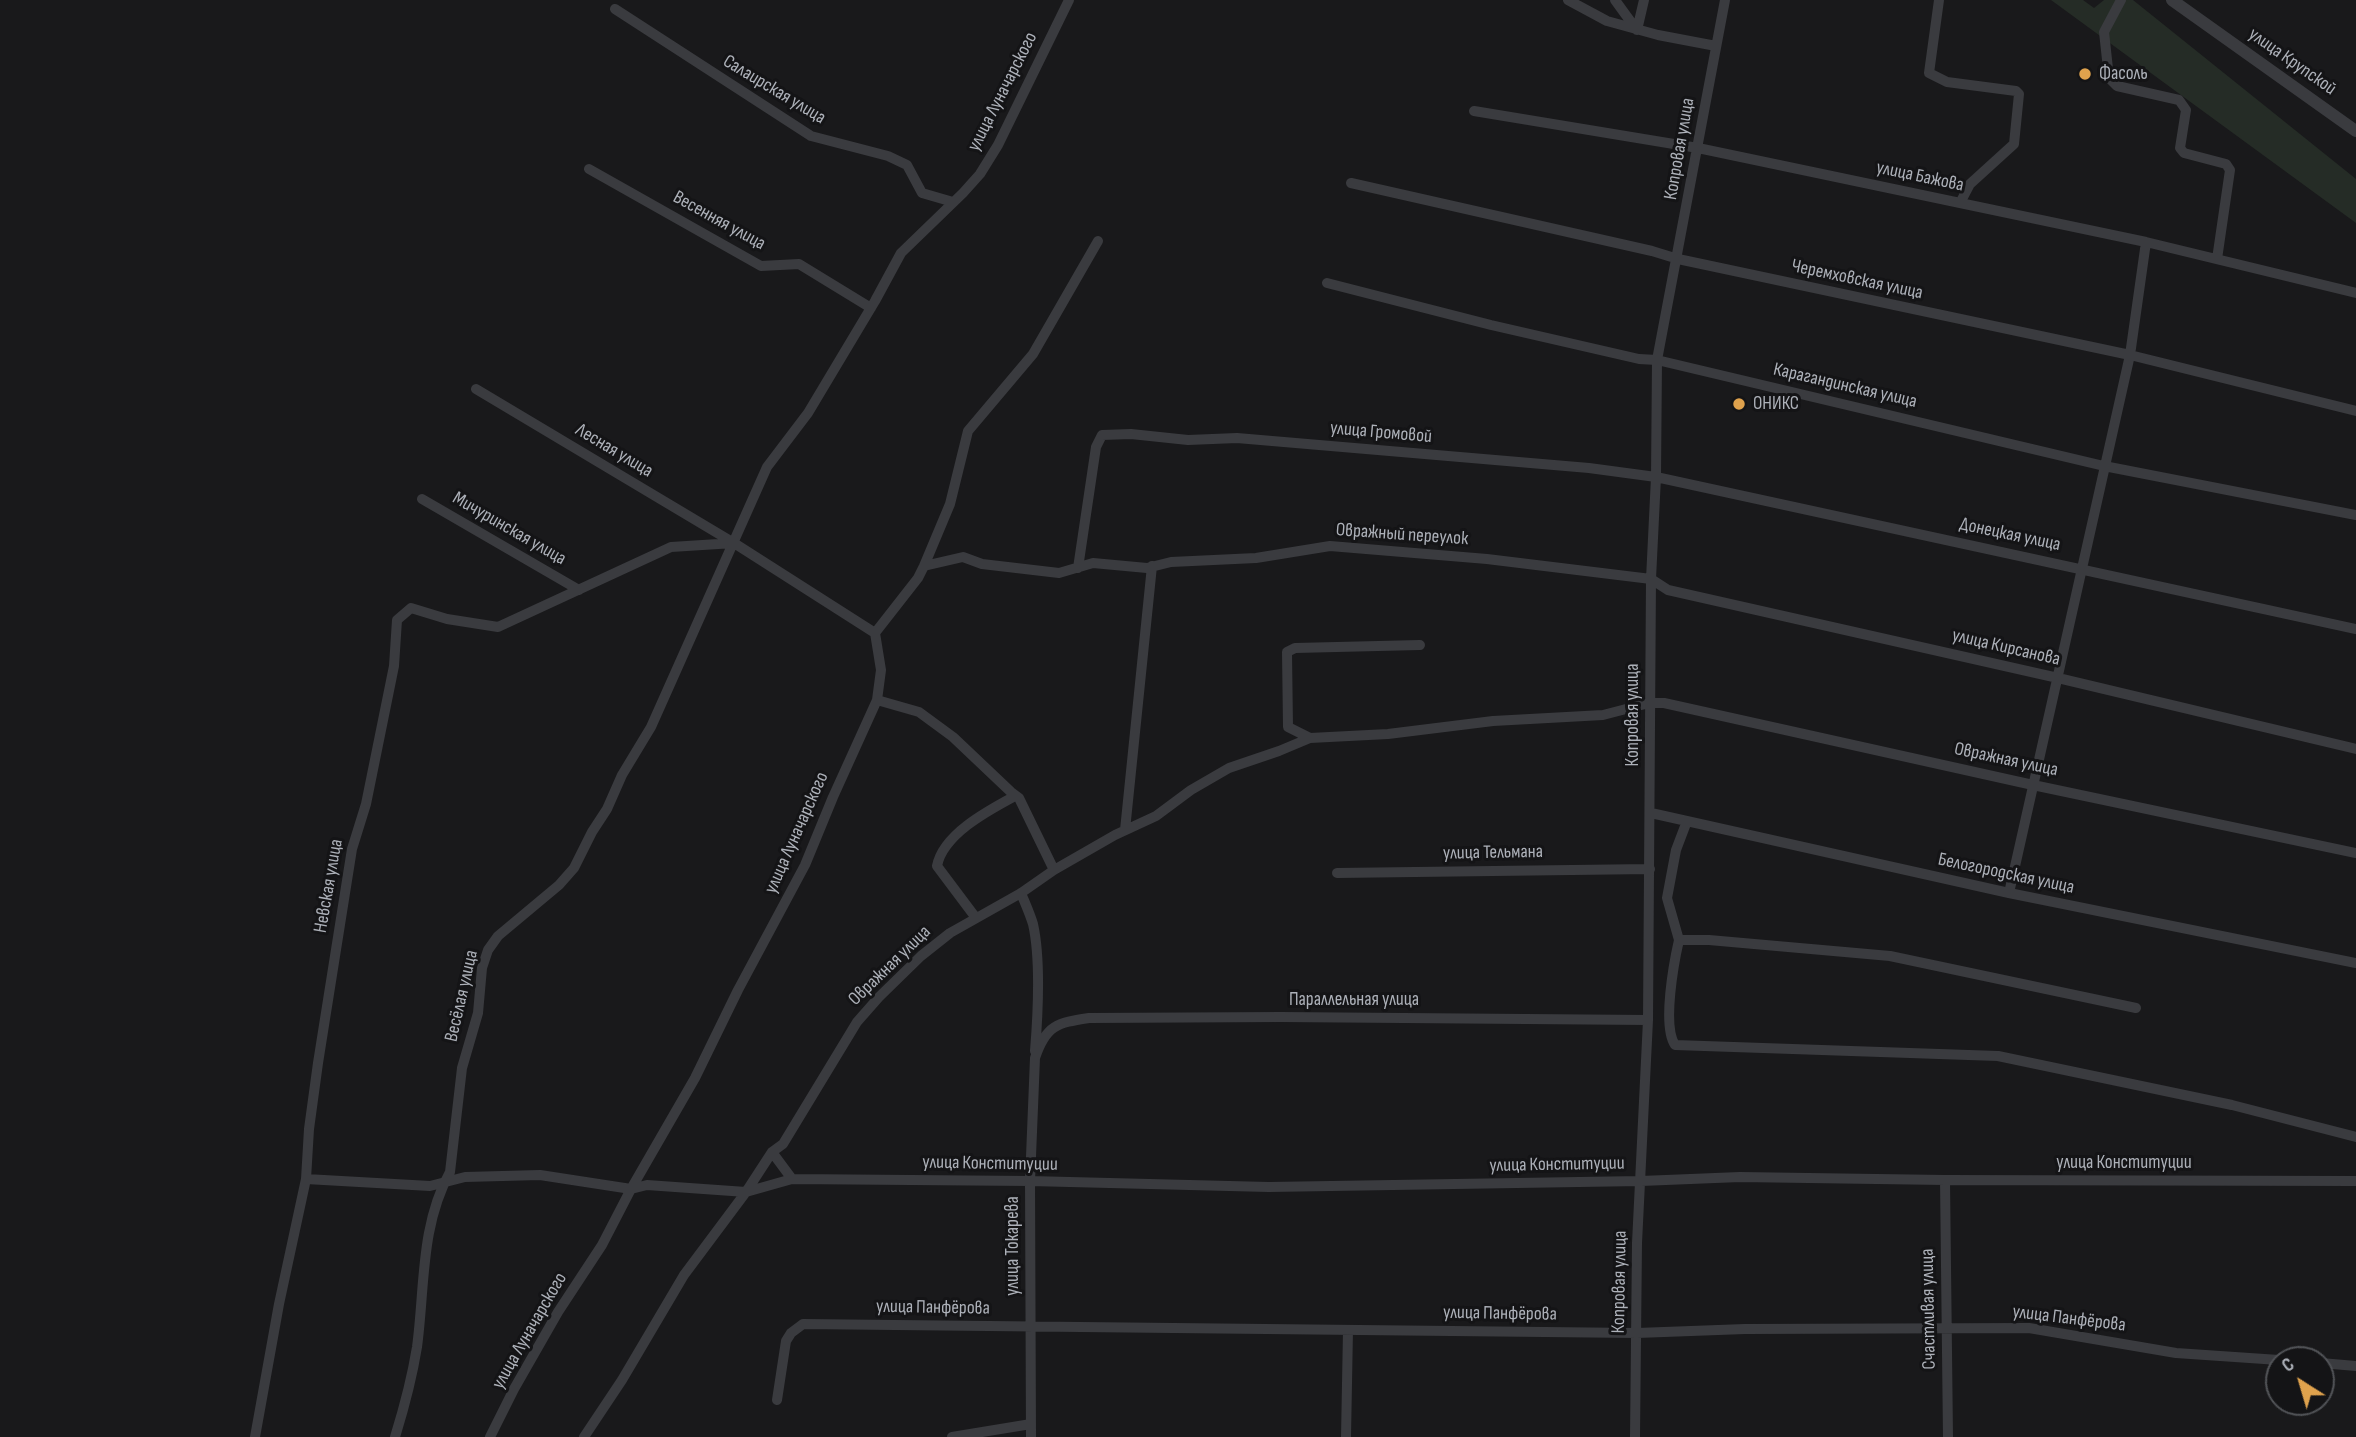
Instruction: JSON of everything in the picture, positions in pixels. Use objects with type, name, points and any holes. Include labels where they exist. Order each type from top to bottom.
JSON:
[{"type":"street","name":"улица Луначарского","points":[[734,543],[752,496],[767,467],[808,413],[901,253],[980,174],[998,145],[1069,0]]},
{"type":"street","points":[[1568,0],[1607,21],[1716,46]]},
{"type":"street","points":[[1615,0],[1637,30]]},
{"type":"street","points":[[1637,30],[1643,0]]},
{"type":"street","name":"Копровая улица","points":[[1635,1437],[1637,1243],[1648,1020],[1651,813],[1649,704],[1657,360],[1725,0]]},
{"type":"street","points":[[1939,0],[1929,73],[1947,82],[2017,91],[2019,94],[2014,144],[1970,184],[1960,203]]},
{"type":"street","points":[[2121,0],[2104,32],[2109,78],[2117,86],[2179,100],[2186,110],[2180,148],[2184,153],[2226,164],[2230,170],[2217,259]]},
{"type":"street","name":"улица Крупской","points":[[2172,0],[2356,131]]},
{"type":"street","name":"Салаирская улица","points":[[615,9],[811,136],[888,156],[907,165],[922,193],[953,202]]},
{"type":"street","name":"улица Бажова","points":[[1474,111],[1698,148],[2146,242],[2356,293]]},
{"type":"street","name":"Весенняя улица","points":[[589,169],[761,266],[799,264],[871,308]]},
{"type":"street","name":"Черемховская улица","points":[[1351,183],[1678,259],[2130,355],[2356,411]]},
{"type":"street","points":[[875,633],[918,578],[924,566],[950,504],[968,431],[1033,354],[1098,241]]},
{"type":"street","points":[[2009,893],[2130,355],[2146,242]]},
{"type":"street","name":"Карагандинская улица","points":[[1327,283],[1491,326],[1639,359],[1657,360],[2104,466],[2356,515]]},
{"type":"street","name":"Лесная улица","points":[[476,389],[734,543],[875,633]]},
{"type":"street","name":"улица Громовой","points":[[1078,568],[1096,447],[1102,435],[1131,434],[1188,440],[1237,438],[1589,468],[1656,477]]},
{"type":"street","name":"Донецкая улица","points":[[1656,477],[2356,629]]},
{"type":"street","name":"Мичуринская улица","points":[[422,499],[579,590]]},
{"type":"street","points":[[579,590],[671,547],[734,543]]},
{"type":"street","name":"Весёлая улица","points":[[394,1437],[405,1404],[417,1347],[424,1264],[432,1219],[450,1172],[462,1068],[478,1013],[482,968],[488,950],[498,936],[559,885],[574,867],[607,809],[622,775],[651,727],[734,543]]},
{"type":"street","name":"Овражный переулок","points":[[924,566],[963,557],[982,564],[1059,573],[1093,563],[1149,567],[1171,562],[1256,558],[1330,547],[1487,559],[1651,579]]},
{"type":"street","points":[[1125,830],[1149,567]]},
{"type":"street","name":"улица Кирсанова","points":[[1651,579],[1668,590],[2356,749]]},
{"type":"street","name":"Невская улица","points":[[255,1437],[279,1304],[306,1179],[309,1129],[318,1063],[352,849],[366,804],[394,666],[397,620],[411,608],[447,619],[498,627],[579,590]]},
{"type":"street","name":"улица Луначарского","points":[[490,1437],[514,1389],[558,1312],[602,1245],[695,1078],[738,990],[805,865],[877,700],[881,670],[875,633]]},
{"type":"street","points":[[1310,738],[1288,727],[1287,652],[1295,648],[1420,645]]},
{"type":"street","points":[[877,700],[919,712],[953,737],[1019,798],[1054,870]]},
{"type":"street","name":"Овражная улица","points":[[584,1437],[622,1380],[684,1275],[746,1192],[772,1152],[783,1144],[857,1022],[921,956],[950,933],[1021,893],[1054,870],[1125,830],[1156,816],[1191,790],[1229,768],[1310,738],[1388,734],[1493,721],[1603,715],[1664,703],[2356,853]]},
{"type":"street","points":[[976,918],[937,866],[939,853],[978,816],[1015,796]]},
{"type":"street","name":"Белогородская улица","points":[[1651,813],[2009,893],[2356,964]]},
{"type":"street","points":[[1686,821],[1676,850],[1667,898],[1679,940],[1672,974],[1670,1023],[1671,1040],[1675,1045],[1998,1056],[2232,1105],[2356,1137]]},
{"type":"street","name":"улица Тельмана","points":[[1337,873],[1650,869]]},
{"type":"street","points":[[1021,893],[1033,924],[1037,1025],[1035,1058]]},
{"type":"street","points":[[1679,940],[1709,940],[1890,956],[2136,1009]]},
{"type":"street","name":"Параллельная улица","points":[[1060,1023],[1089,1018],[1280,1017],[1648,1020]]},
{"type":"street","name":"улица Токарева","points":[[1031,1437],[1030,1181],[1035,1058],[1050,1030],[1060,1023]]},
{"type":"street","points":[[772,1152],[792,1179]]},
{"type":"street","name":"улица Конституции","points":[[306,1179],[430,1186],[465,1177],[540,1175],[631,1189],[647,1185],[746,1192],[792,1179],[1269,1187],[1740,1177],[2356,1181]]},
{"type":"street","name":"Счастливая улица","points":[[1945,1180],[1948,1437]]},
{"type":"street","name":"улица Панфёрова","points":[[777,1400],[786,1341],[791,1333],[803,1324],[1637,1333],[1745,1329],[2029,1328],[2176,1353],[2265,1359]]},
{"type":"street","points":[[1346,1437],[1348,1330]]},
{"type":"street","points":[[2335,1364],[2356,1366]]},
{"type":"street","points":[[952,1437],[1031,1424]]},
{"type":"shaded area","points":[[2051,0],[2083,0],[2094,8],[2104,0],[2133,0],[2356,179],[2356,223]]},
{"type":"place","name":"Фасоль","points":[[2085,74]]},
{"type":"place","name":"ОНИКС","points":[[1739,404]]}]
